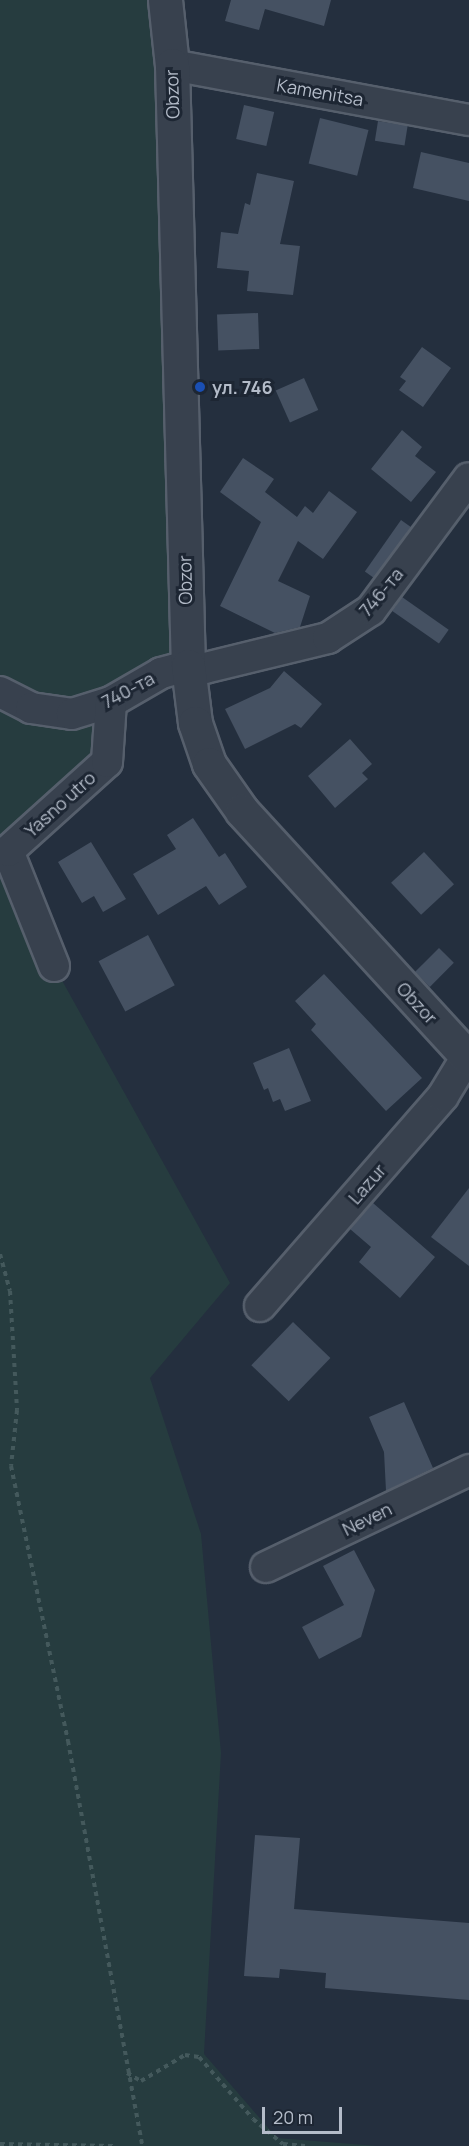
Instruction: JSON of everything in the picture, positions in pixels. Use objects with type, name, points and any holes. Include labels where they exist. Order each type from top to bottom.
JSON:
[{"type":"street","name":"Obzor","points":[[165,0],[172,65],[188,666],[195,723],[209,764],[242,811],[468,1056]]},
{"type":"street","name":"Kamenitsa","points":[[172,65],[469,120]]},
{"type":"street","name":"746-та","points":[[188,666],[205,668],[222,664],[328,638],[349,628],[370,610],[469,478]]},
{"type":"street","name":"740-та","points":[[0,692],[31,708],[54,714],[72,714],[111,702],[161,673],[188,666]]},
{"type":"street","name":"Yasno utro","points":[[54,966],[8,851],[107,762],[111,702]]},
{"type":"street","name":"Lazur","points":[[260,1306],[443,1096],[468,1056]]},
{"type":"street","name":"Neven","points":[[266,1567],[469,1470]]},
{"type":"path","points":[[0,1254],[10,1291],[17,1410],[11,1466],[68,1741],[142,2146]]},
{"type":"path","points":[[127,2073],[141,2081],[185,2055],[199,2057],[253,2119],[284,2144],[304,2146]]},
{"type":"path","points":[[0,2144],[113,2146]]},
{"type":"green space","points":[[0,0],[165,0],[188,666],[111,702],[107,762],[8,851],[54,966],[230,1283],[150,1378],[201,1534],[221,1753],[204,2054],[277,2138],[378,2146],[0,2146]]},
{"type":"building","points":[[231,0],[331,0],[324,26],[265,9],[259,30],[225,21]]},
{"type":"building","points":[[244,105],[274,112],[266,146],[236,139]]},
{"type":"building","points":[[320,118],[369,130],[357,176],[309,164]]},
{"type":"building","points":[[378,121],[408,126],[405,145],[375,141]]},
{"type":"building","points":[[421,152],[469,163],[469,201],[413,188]]},
{"type":"building","points":[[257,173],[294,181],[280,244],[300,246],[293,295],[247,291],[249,271],[217,268],[221,232],[238,234],[245,203],[250,205]]},
{"type":"building","points":[[258,313],[259,349],[218,350],[217,314]]},
{"type":"building","points":[[422,347],[451,368],[423,407],[399,390],[406,381],[400,377]]},
{"type":"building","points":[[304,378],[318,410],[290,423],[276,391]]},
{"type":"building","points":[[402,430],[422,447],[415,456],[436,472],[411,502],[371,469]]},
{"type":"building","points":[[243,458],[274,479],[265,492],[297,517],[305,506],[313,513],[329,491],[357,512],[323,559],[298,541],[278,581],[310,596],[300,627],[275,633],[220,606],[261,522],[220,492]]},
{"type":"building","points":[[401,520],[411,527],[375,578],[365,572]]},
{"type":"building","points":[[402,597],[449,630],[439,644],[392,611]]},
{"type":"building","points":[[284,671],[322,704],[301,728],[295,724],[245,749],[225,709],[270,688]]},
{"type":"building","points":[[350,739],[372,764],[362,773],[368,779],[335,808],[308,776]]},
{"type":"building","points":[[193,818],[219,857],[225,853],[247,887],[219,905],[206,886],[158,915],[133,874],[176,849],[167,835]]},
{"type":"building","points":[[91,842],[126,899],[103,912],[94,896],[82,903],[58,862]]},
{"type":"building","points":[[424,852],[454,884],[421,915],[391,883]]},
{"type":"building","points":[[148,935],[175,985],[125,1012],[99,961]]},
{"type":"building","points":[[439,948],[454,963],[430,987],[415,972]]},
{"type":"building","points":[[324,974],[422,1078],[386,1111],[311,1030],[316,1024],[295,1001]]},
{"type":"building","points":[[289,1048],[311,1101],[285,1111],[280,1099],[273,1102],[268,1088],[264,1090],[253,1063]]},
{"type":"building","points":[[469,1188],[469,1266],[431,1237]]},
{"type":"building","points":[[373,1203],[435,1257],[400,1298],[359,1262],[371,1247],[350,1229]]},
{"type":"building","points":[[293,1322],[330,1358],[289,1401],[251,1365]]},
{"type":"building","points":[[404,1402],[433,1468],[386,1491],[384,1452],[369,1417]]},
{"type":"building","points":[[354,1550],[375,1590],[361,1637],[319,1659],[302,1627],[344,1605],[323,1566]]},
{"type":"building","points":[[255,1835],[300,1838],[294,1909],[469,1923],[469,2000],[325,1988],[326,1973],[280,1969],[279,1978],[244,1976]]},
{"type":"place","name":"ул. 746","points":[[200,387]]}]
